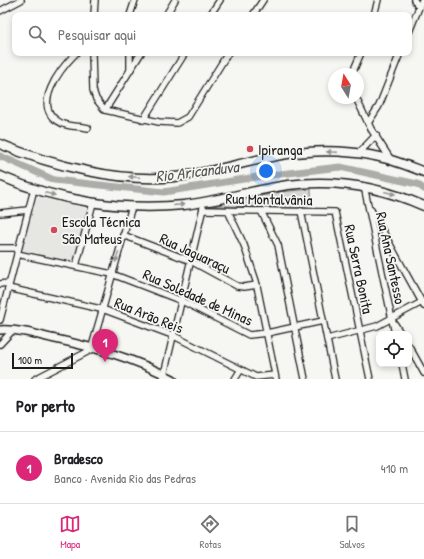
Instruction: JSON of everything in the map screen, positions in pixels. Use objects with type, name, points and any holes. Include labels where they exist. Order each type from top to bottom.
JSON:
[{"type":"highway","points":[[0,144],[30,157],[68,168],[137,177],[173,177],[209,172],[281,155],[312,152],[359,154],[391,160],[424,172]]},
{"type":"highway","points":[[0,176],[34,189],[93,203],[132,206],[204,206],[288,185],[329,183],[364,186],[401,195],[424,206]]},
{"type":"main road","points":[[0,330],[124,356],[164,377],[173,379]]},
{"type":"main road","points":[[0,334],[12,332]]},
{"type":"street","points":[[0,11],[21,0]]},
{"type":"street","points":[[94,12],[95,0]]},
{"type":"street","points":[[131,12],[135,0]]},
{"type":"street","points":[[168,12],[176,0]]},
{"type":"street","points":[[212,12],[220,0]]},
{"type":"street","points":[[255,12],[263,0]]},
{"type":"street","points":[[375,12],[378,0]]},
{"type":"street","points":[[414,0],[419,7]]},
{"type":"street","points":[[412,24],[422,0]]},
{"type":"street","points":[[74,56],[53,82],[49,94],[48,105],[51,114],[57,121],[63,124],[88,128]]},
{"type":"street","points":[[92,56],[93,90],[96,99],[105,110],[143,120],[172,123],[185,119],[192,112],[226,56]]},
{"type":"street","points":[[130,56],[130,70]]},
{"type":"street","points":[[105,110],[139,56]]},
{"type":"street","points":[[143,120],[183,56]]},
{"type":"street","points":[[355,68],[360,56]]},
{"type":"street","points":[[368,123],[378,106],[399,56]]},
{"type":"street","points":[[359,104],[368,123],[391,160]]},
{"type":"street","points":[[359,154],[376,135]]},
{"type":"street","name":"Rua Ana Santesso","points":[[364,186],[394,331]]},
{"type":"street","points":[[0,320],[34,189]]},
{"type":"street","points":[[76,266],[93,203]]},
{"type":"street","points":[[326,338],[360,331],[392,320],[423,304],[368,204]]},
{"type":"street","points":[[35,379],[91,348],[132,206]]},
{"type":"street","points":[[164,377],[204,206]]},
{"type":"street","name":"Rua Montalvânia","points":[[204,206],[228,211],[335,212]]},
{"type":"street","points":[[0,213],[28,210]]},
{"type":"street","points":[[228,211],[244,245],[257,285],[276,377]]},
{"type":"street","points":[[261,211],[278,245],[305,379]]},
{"type":"street","points":[[301,211],[335,379]]},
{"type":"street","name":"Rua Serra Bonita","points":[[335,212],[370,379]]},
{"type":"street","points":[[374,232],[382,229]]},
{"type":"street","name":"Rua Jaguaraçu","points":[[123,235],[191,261],[237,286],[244,287],[257,285]]},
{"type":"street","name":"Rua Soledade de Minas","points":[[0,248],[112,274],[181,300],[246,334],[267,333],[323,321]]},
{"type":"street","name":"Rua Arão Reis","points":[[0,284],[103,309],[173,336],[240,371],[258,378],[276,377]]},
{"type":"street","points":[[392,320],[399,331]]},
{"type":"street","points":[[0,344],[12,332]]},
{"type":"street","points":[[412,351],[424,373]]},
{"type":"street","points":[[403,367],[405,379]]},
{"type":"street","points":[[235,379],[240,371]]},
{"type":"shaded area","points":[[311,189],[312,208],[213,206],[280,192]]},
{"type":"shaded area","name":"Escola Técnica São Mateus","points":[[39,197],[85,208],[87,212],[74,259],[71,261],[24,251],[22,248],[36,199]]},
{"type":"waterway","name":"Rio Aricanduva","points":[[0,156],[54,180],[164,192],[263,176],[340,167],[417,184],[424,189]]},
{"type":"place","name":"Ipiranga","points":[[250,149]]},
{"type":"place","name":"Escola Técnica São Mateus","points":[[54,230]]},
{"type":"place","name":"Bradesco","points":[[105,362]]}]
